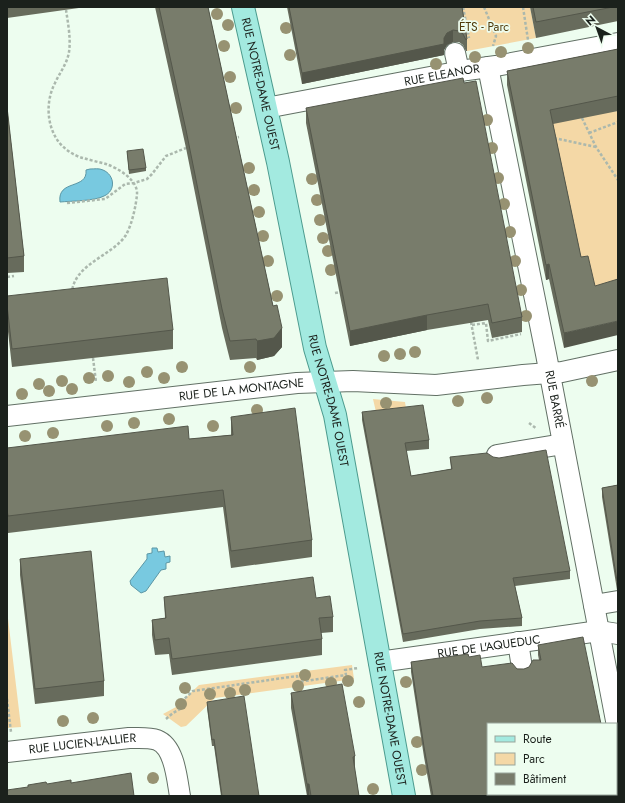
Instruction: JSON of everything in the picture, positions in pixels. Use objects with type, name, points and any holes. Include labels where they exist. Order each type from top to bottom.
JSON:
[{"type":"main road","name":"RUE NOTRE-DAME OUEST","points":[[243,7],[266,108],[315,348],[335,416],[404,796]]},
{"type":"street","name":"RUE ELEANOR","points":[[266,108],[461,55],[490,58],[618,43]]},
{"type":"street","name":"RUE BARRÉ","points":[[490,58],[599,631],[616,708],[618,731]]},
{"type":"street","name":"RUE DE LA MONTAGNE","points":[[7,416],[297,383],[353,381],[436,385],[562,372],[618,360]]},
{"type":"street","points":[[496,455],[563,444]]},
{"type":"street","points":[[594,605],[618,601]]},
{"type":"street","name":"RUE DE L'AQUEDUC","points":[[379,662],[599,631],[618,634]]},
{"type":"street","points":[[518,642],[522,668]]},
{"type":"street","name":"RUE LUCIEN-L'ALLIER","points":[[7,752],[129,738],[158,740],[165,746],[172,757],[180,796]]},
{"type":"path","points":[[461,55],[463,7]]},
{"type":"path","points":[[484,7],[496,36],[490,58]]},
{"type":"path","points":[[523,7],[528,42]]},
{"type":"path","points":[[66,10],[69,51],[67,61],[54,83],[50,94],[48,114],[54,134],[62,145],[74,154],[82,158],[113,167],[126,176],[137,189],[136,204],[126,234],[105,254],[79,274],[73,286],[73,296]]},
{"type":"path","points":[[582,118],[596,147],[618,180]]},
{"type":"path","points":[[589,133],[618,122]]},
{"type":"path","points":[[233,138],[239,137]]},
{"type":"path","points":[[553,137],[596,147]]},
{"type":"path","points":[[67,204],[101,200],[109,197],[125,184],[134,184],[147,179],[166,156],[186,148]]},
{"type":"path","points":[[7,277],[14,276]]},
{"type":"path","points":[[334,293],[340,292]]},
{"type":"path","points":[[478,360],[472,324],[486,323],[488,341],[526,333]]},
{"type":"path","points":[[93,358],[96,382]]},
{"type":"path","points":[[166,719],[182,708],[183,700],[193,691],[297,676],[298,682],[346,674],[345,670],[358,668]]},
{"type":"path","points":[[7,699],[11,732]]},
{"type":"green space","name":"ÉTS - Parc","points":[[460,7],[530,7],[536,38],[467,51]]},
{"type":"green space","points":[[618,111],[618,294],[598,300],[581,272],[550,116]]},
{"type":"green space","points":[[373,399],[405,402],[406,408],[376,412]]},
{"type":"green space","points":[[7,610],[21,727],[7,728]]},
{"type":"green space","points":[[352,665],[354,679],[215,698],[186,726],[181,727],[163,714],[176,707],[199,685]]},
{"type":"water","points":[[101,169],[110,175],[112,179],[111,191],[100,198],[60,202],[60,195],[63,190],[82,180],[85,176],[86,170]]},
{"type":"water","points":[[152,548],[157,548],[158,552],[164,551],[165,557],[170,556],[170,562],[166,563],[166,569],[161,570],[146,591],[141,593],[131,585],[130,581],[147,559],[147,554],[152,553]]},
{"type":"building","points":[[159,7],[208,7],[273,306],[277,305],[282,328],[274,338],[257,341],[256,339],[230,341]]},
{"type":"building","points":[[289,7],[462,7],[467,39],[466,40],[463,34],[459,31],[453,30],[447,33],[444,38],[444,44],[302,73]]},
{"type":"building","points":[[533,7],[613,7],[536,22]]},
{"type":"building","points":[[618,49],[618,96],[550,110],[581,257],[588,256],[595,286],[618,279],[618,321],[564,333],[549,264],[546,265],[507,71]]},
{"type":"building","points":[[463,78],[464,83],[476,81],[522,317],[492,323],[488,304],[350,331],[306,108]]},
{"type":"building","points":[[7,107],[24,256],[7,258]]},
{"type":"building","points":[[143,149],[146,168],[129,170],[127,151]]},
{"type":"building","points":[[167,278],[173,330],[12,349],[7,296]]},
{"type":"building","points":[[423,405],[429,440],[405,443],[411,476],[452,469],[450,457],[487,453],[493,457],[499,458],[546,450],[570,571],[513,578],[522,618],[480,621],[403,634],[362,412]]},
{"type":"building","points":[[295,408],[312,540],[231,551],[223,490],[8,516],[7,448],[188,426],[189,439],[233,435],[231,417]]},
{"type":"building","points":[[618,485],[618,581],[617,581],[602,488]]},
{"type":"building","points":[[91,551],[104,681],[35,689],[20,559]]},
{"type":"building","points":[[313,577],[316,598],[330,596],[333,617],[319,618],[322,639],[172,659],[169,638],[155,640],[152,620],[166,618],[164,597]]},
{"type":"building","points":[[583,637],[601,723],[487,723],[487,795],[616,796],[433,796],[411,662],[468,654],[469,657],[480,655],[482,667],[512,663],[517,669],[524,669],[529,667],[533,660],[541,660],[538,645]]},
{"type":"building","points":[[342,684],[355,756],[353,757],[359,796],[311,796],[309,784],[307,784],[291,693]]},
{"type":"building","points":[[244,696],[259,796],[222,796],[207,702]]},
{"type":"building","points":[[131,773],[134,796],[7,796],[7,790],[28,787],[28,785],[46,782],[47,784],[71,780],[71,783]]}]
